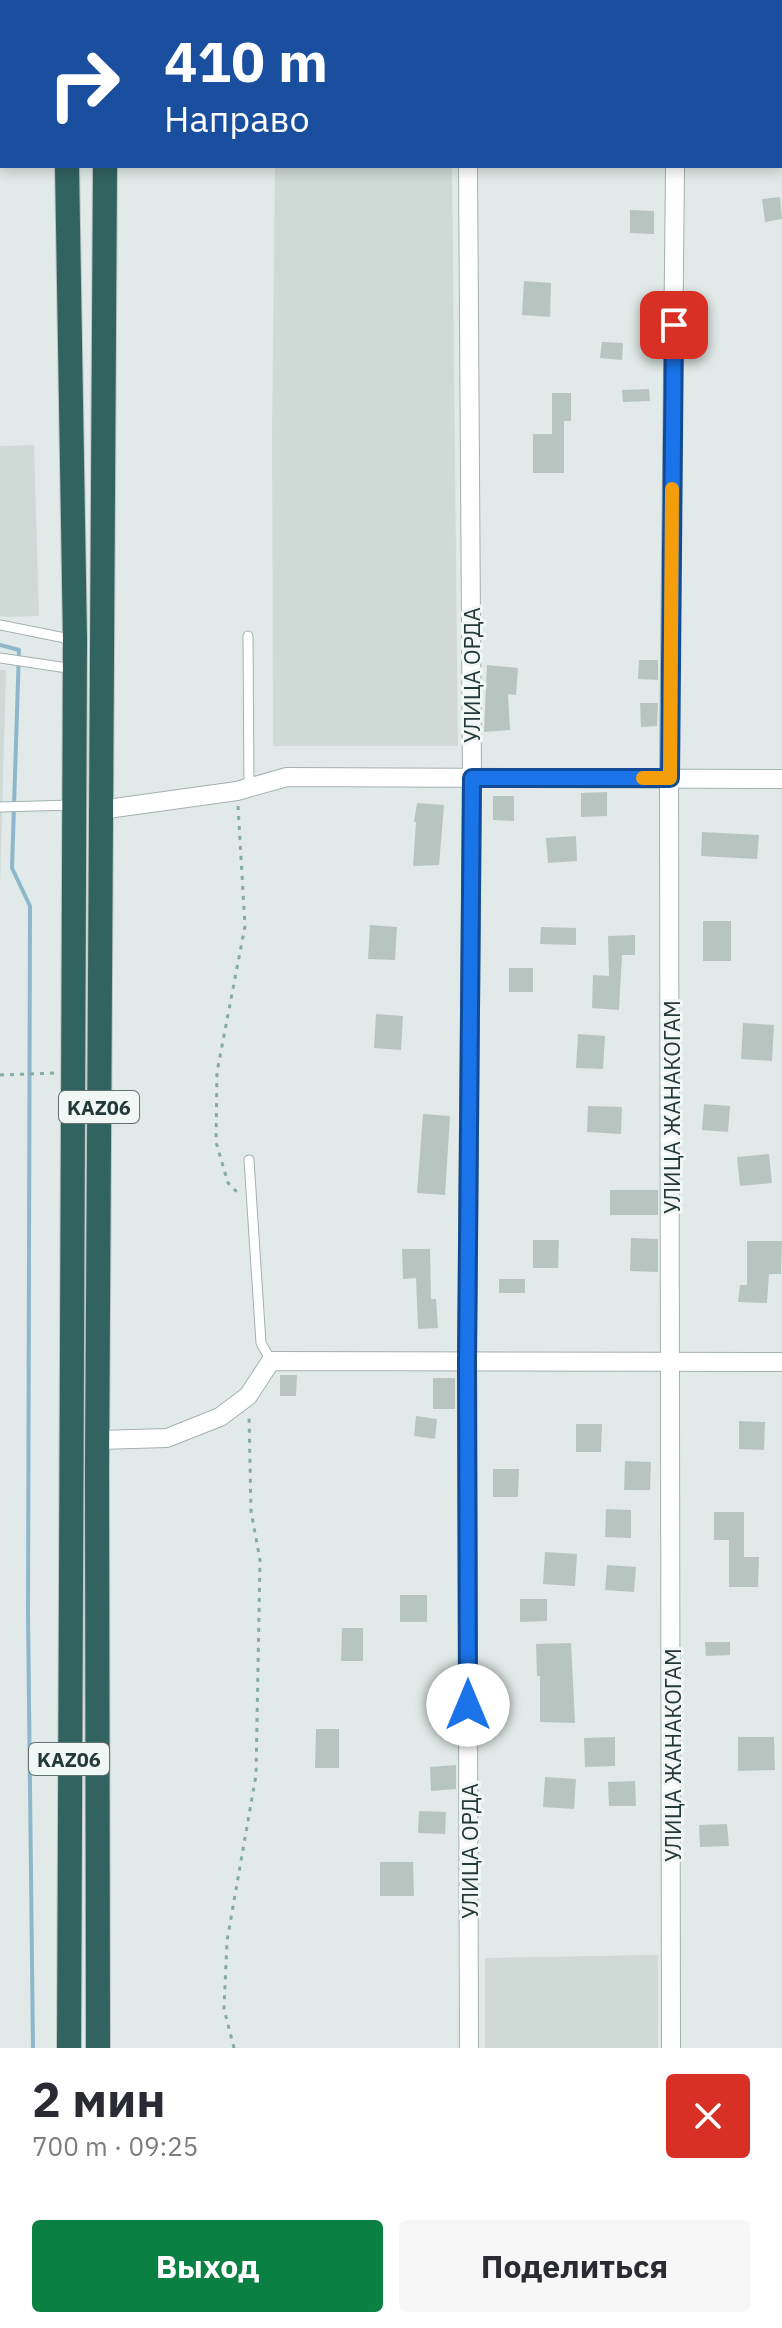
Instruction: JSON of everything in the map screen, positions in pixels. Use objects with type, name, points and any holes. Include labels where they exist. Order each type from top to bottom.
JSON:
[{"type":"highway","name":"KАZ06","points":[[67,168],[75,640],[69,2048]]},
{"type":"highway","name":"KАZ06","points":[[98,2048],[97,1470],[105,168]]},
{"type":"highway","points":[[70,1470],[97,1470]]},
{"type":"street","name":"УЛИЦА ОРДА","points":[[468,168],[472,778],[467,1362],[469,2048]]},
{"type":"street","name":"УЛИЦА ЖАНАКОГАМ","points":[[671,2048],[670,778],[675,168]]},
{"type":"street","points":[[100,810],[243,789],[287,777],[782,779]]},
{"type":"street","points":[[98,1440],[167,1438],[220,1417],[248,1396],[271,1361],[782,1362]]},
{"type":"lane","points":[[0,625],[75,640]]},
{"type":"lane","points":[[243,789],[248,636]]},
{"type":"lane","points":[[0,658],[74,669]]},
{"type":"lane","points":[[0,807],[73,805]]},
{"type":"lane","points":[[249,1160],[261,1343],[271,1361]]},
{"type":"path","points":[[243,789],[245,926],[217,1072],[216,1142],[228,1183],[252,1208]]},
{"type":"path","points":[[0,1075],[72,1072]]},
{"type":"path","points":[[234,2048],[224,2009],[227,1941],[256,1775],[260,1560],[251,1511],[248,1396]]},
{"type":"shaded area","points":[[275,168],[452,168],[458,746],[273,746]]},
{"type":"shaded area","points":[[34,445],[39,616],[0,616],[0,446]]},
{"type":"shaded area","points":[[0,670],[6,670],[0,888]]},
{"type":"shaded area","points":[[658,1955],[658,2048],[485,2048],[485,1958]]},
{"type":"building","points":[[780,197],[782,219],[765,222],[762,199]]},
{"type":"building","points":[[630,210],[654,211],[654,234],[630,233]]},
{"type":"building","points":[[524,281],[551,283],[550,317],[522,315]]},
{"type":"building","points":[[602,342],[623,343],[622,360],[600,358]]},
{"type":"building","points":[[649,389],[650,401],[623,402],[622,390]]},
{"type":"building","points":[[552,393],[571,393],[571,421],[564,421],[564,473],[533,473],[533,434],[552,434]]},
{"type":"building","points":[[639,660],[658,660],[658,680],[638,679]]},
{"type":"building","points":[[487,665],[518,668],[516,695],[508,694],[510,730],[484,732]]},
{"type":"building","points":[[640,703],[658,703],[657,726],[641,727]]},
{"type":"building","points":[[607,792],[607,816],[581,817],[581,793]]},
{"type":"building","points":[[493,796],[514,796],[514,821],[493,820]]},
{"type":"building","points":[[417,803],[444,805],[439,865],[413,866]]},
{"type":"building","points":[[702,832],[759,835],[757,859],[701,856]]},
{"type":"building","points":[[576,836],[577,861],[548,863],[546,838]]},
{"type":"building","points":[[703,921],[731,921],[731,961],[703,961]]},
{"type":"building","points":[[370,925],[397,927],[395,960],[368,959]]},
{"type":"building","points":[[541,927],[576,928],[576,945],[540,944]]},
{"type":"building","points":[[635,935],[635,955],[622,955],[619,1010],[592,1008],[593,975],[609,976],[608,936]]},
{"type":"building","points":[[509,968],[533,968],[533,992],[509,992]]},
{"type":"building","points":[[376,1014],[403,1016],[401,1050],[374,1048]]},
{"type":"building","points":[[743,1023],[774,1025],[772,1061],[741,1059]]},
{"type":"building","points":[[578,1034],[605,1036],[603,1069],[576,1068]]},
{"type":"building","points":[[704,1104],[730,1106],[728,1132],[702,1130]]},
{"type":"building","points":[[588,1106],[622,1107],[621,1134],[587,1132]]},
{"type":"building","points":[[423,1114],[450,1116],[445,1195],[417,1193]]},
{"type":"building","points":[[769,1154],[772,1183],[740,1186],[737,1157]]},
{"type":"building","points":[[610,1190],[658,1190],[658,1215],[610,1215]]},
{"type":"building","points":[[631,1238],[658,1239],[658,1272],[630,1271]]},
{"type":"building","points":[[533,1240],[559,1240],[558,1268],[533,1268]]},
{"type":"building","points":[[747,1241],[782,1241],[781,1274],[769,1274],[767,1303],[738,1302],[740,1285],[747,1285]]},
{"type":"building","points":[[402,1249],[430,1249],[431,1299],[436,1299],[438,1328],[418,1329],[416,1278],[403,1279]]},
{"type":"building","points":[[499,1279],[525,1279],[525,1293],[499,1293]]},
{"type":"building","points":[[280,1375],[297,1375],[296,1396],[280,1396]]},
{"type":"building","points":[[433,1378],[455,1378],[455,1409],[433,1409]]},
{"type":"building","points":[[416,1416],[437,1419],[435,1439],[414,1436]]},
{"type":"building","points":[[739,1421],[765,1422],[764,1450],[739,1449]]},
{"type":"building","points":[[576,1424],[602,1424],[601,1452],[576,1452]]},
{"type":"building","points":[[625,1461],[651,1462],[650,1490],[624,1490]]},
{"type":"building","points":[[493,1469],[519,1469],[518,1497],[493,1497]]},
{"type":"building","points":[[606,1509],[631,1510],[631,1538],[605,1537]]},
{"type":"building","points":[[714,1512],[744,1512],[744,1557],[759,1557],[758,1587],[729,1587],[729,1540],[714,1540]]},
{"type":"building","points":[[545,1552],[577,1554],[575,1586],[543,1584]]},
{"type":"building","points":[[607,1565],[636,1567],[634,1592],[605,1590]]},
{"type":"building","points":[[400,1595],[427,1595],[427,1622],[400,1622]]},
{"type":"building","points":[[520,1599],[547,1599],[547,1621],[520,1622]]},
{"type":"building","points":[[342,1628],[363,1628],[363,1661],[341,1661]]},
{"type":"building","points":[[705,1642],[730,1642],[730,1655],[706,1656]]},
{"type":"building","points":[[571,1643],[575,1723],[540,1722],[536,1644]]},
{"type":"building","points":[[431,1699],[456,1700],[456,1718],[431,1717]]},
{"type":"building","points":[[316,1729],[339,1729],[339,1768],[315,1768]]},
{"type":"building","points":[[615,1737],[615,1766],[585,1767],[584,1738]]},
{"type":"building","points":[[738,1737],[774,1737],[775,1770],[738,1771]]},
{"type":"building","points":[[456,1765],[456,1789],[431,1791],[430,1767]]},
{"type":"building","points":[[545,1777],[576,1779],[574,1809],[543,1807]]},
{"type":"building","points":[[635,1781],[636,1806],[609,1806],[608,1782]]},
{"type":"building","points":[[419,1811],[446,1812],[445,1834],[418,1833]]},
{"type":"building","points":[[727,1824],[729,1846],[700,1847],[699,1825]]},
{"type":"building","points":[[380,1862],[413,1862],[414,1896],[380,1896]]},
{"type":"waterway","points":[[0,645],[19,650],[12,868],[30,906],[28,1614],[33,2048]]},
{"type":"slow traffic","points":[[643,778],[670,778],[672,489]]},
{"type":"route","points":[[468,1705],[467,1362],[472,778],[670,778],[674,325]]}]
